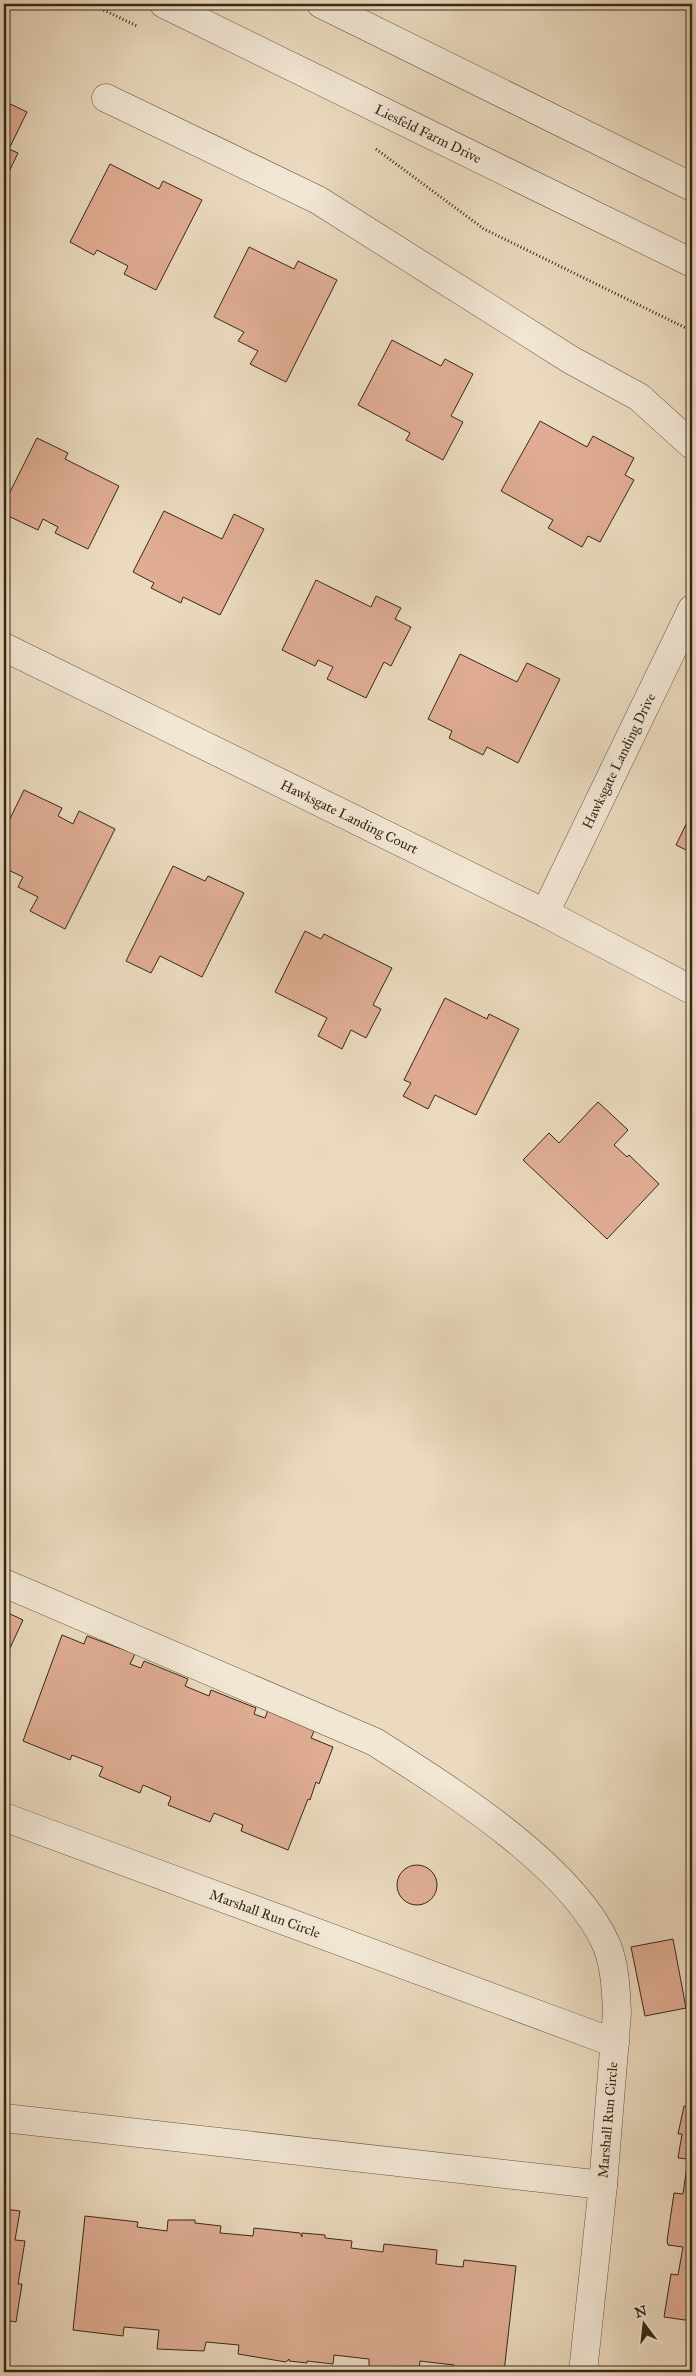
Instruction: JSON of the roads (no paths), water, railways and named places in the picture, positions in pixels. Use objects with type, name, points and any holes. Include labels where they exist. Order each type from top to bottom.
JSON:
[{"type":"street","name":"Liesfeld Farm Drive","points":[[164,4],[692,263]]},
{"type":"street","points":[[321,4],[692,187]]},
{"type":"street","points":[[106,98],[318,200],[571,360],[639,397],[692,445]]},
{"type":"street","name":"Hawksgate Landing Drive","points":[[545,913],[692,609]]},
{"type":"street","name":"Hawksgate Landing Court","points":[[4,647],[545,913],[692,990]]},
{"type":"street","points":[[4,1583],[375,1742],[416,1768],[511,1837],[550,1870],[588,1911],[607,1947],[616,1986],[615,2043]]},
{"type":"street","name":"Marshall Run Circle","points":[[4,1817],[615,2043],[603,2185],[4,2118]]},
{"type":"street","points":[[583,2372],[603,2185]]}]
